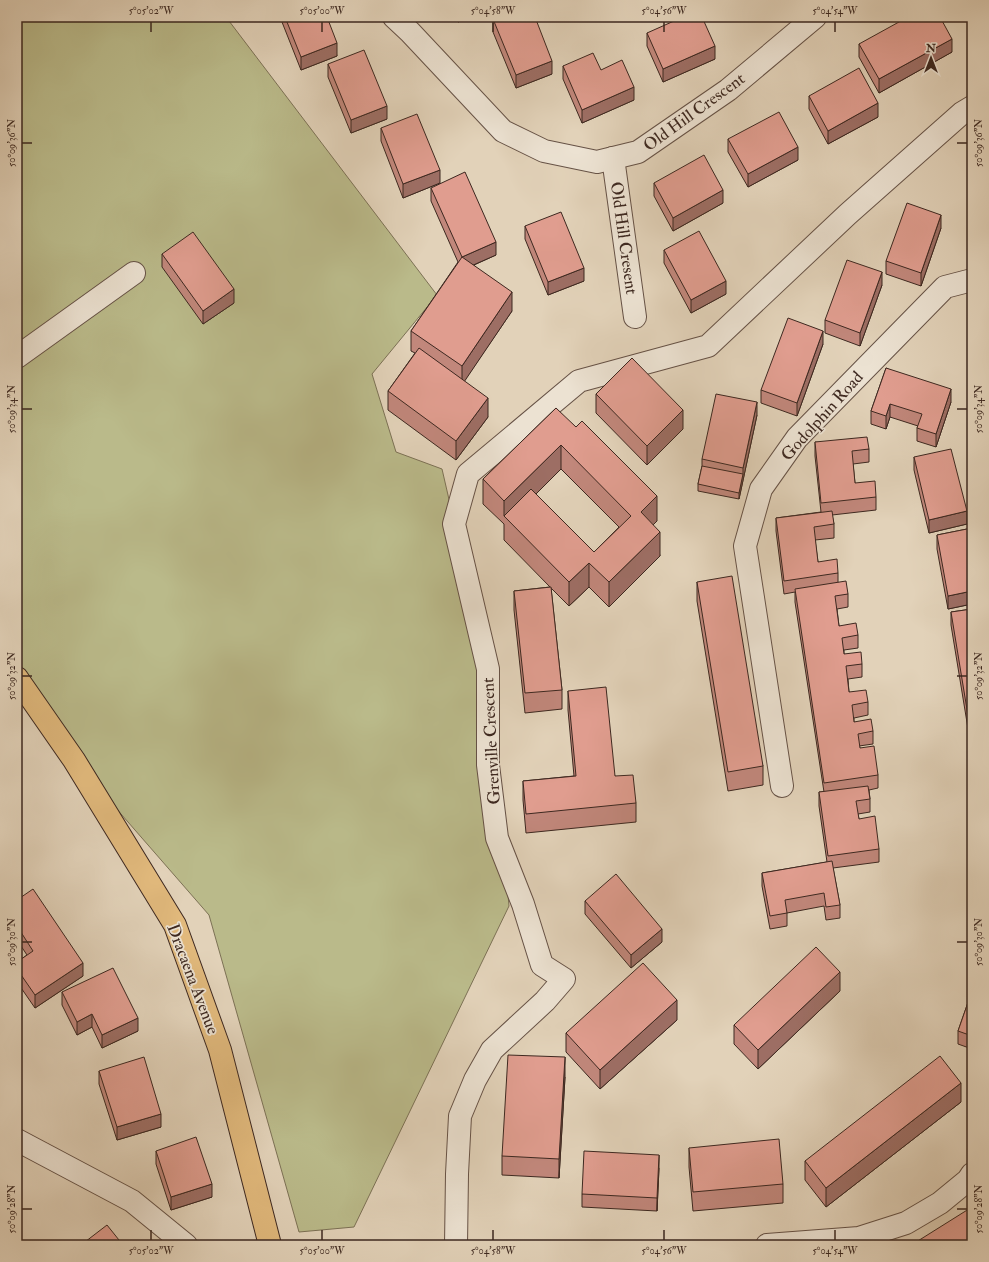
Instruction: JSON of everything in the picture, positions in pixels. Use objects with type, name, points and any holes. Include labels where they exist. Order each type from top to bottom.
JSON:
[{"type":"main road","name":"Dracaena Avenue","points":[[17,678],[74,760],[176,925],[220,1050],[270,1245]]},
{"type":"street","name":"Old Hill Crescent","points":[[394,17],[503,131],[544,151],[597,162],[638,152],[728,90],[815,17]]},
{"type":"street","name":"Grenville Crescent","points":[[456,1245],[457,1174],[460,1116],[475,1080],[492,1050],[544,1001],[564,979],[542,965],[523,904],[497,838],[488,765],[488,669],[454,524],[468,474],[579,381],[708,346],[848,214],[962,113],[972,107]]},
{"type":"street","name":"Old Hill Cresent","points":[[613,158],[635,318]]},
{"type":"street","points":[[17,357],[134,273]]},
{"type":"street","name":"Godolphin Road","points":[[782,786],[745,546],[761,489],[797,438],[945,287],[972,280]]},
{"type":"street","points":[[17,1140],[132,1201],[186,1245]]},
{"type":"street","points":[[767,1245],[859,1238],[906,1223],[940,1203],[968,1180],[972,1174]]},
{"type":"green space","points":[[17,17],[226,17],[437,295],[372,374],[396,452],[442,469],[488,669],[509,906],[354,1227],[299,1232],[209,915],[74,760],[17,682]]},
{"type":"building","points":[[285,17],[327,17],[337,43],[301,57]]},
{"type":"building","points":[[498,17],[535,17],[552,61],[516,75],[493,19]]},
{"type":"building","points":[[683,17],[702,17],[715,46],[663,69],[647,33]]},
{"type":"building","points":[[908,17],[940,17],[952,39],[879,79],[859,44]]},
{"type":"building","points":[[364,50],[387,106],[351,120],[328,64]]},
{"type":"building","points":[[593,53],[601,70],[622,60],[634,87],[582,110],[563,66]]},
{"type":"building","points":[[859,68],[878,103],[828,131],[809,96]]},
{"type":"building","points":[[779,112],[798,147],[748,174],[728,139]]},
{"type":"building","points":[[417,114],[440,170],[403,184],[381,128]]},
{"type":"building","points":[[704,155],[723,190],[673,218],[654,183]]},
{"type":"building","points":[[465,172],[496,242],[462,257],[431,188]]},
{"type":"building","points":[[907,203],[941,215],[921,273],[886,261]]},
{"type":"building","points":[[561,212],[584,268],[548,282],[525,226]]},
{"type":"building","points":[[699,231],[726,281],[691,300],[664,250]]},
{"type":"building","points":[[193,232],[234,289],[203,311],[162,254]]},
{"type":"building","points":[[462,257],[512,292],[462,366],[411,331]]},
{"type":"building","points":[[847,260],[882,272],[860,333],[825,320]]},
{"type":"building","points":[[788,318],[823,331],[797,403],[761,390]]},
{"type":"building","points":[[419,348],[488,398],[456,441],[388,391]]},
{"type":"building","points":[[632,358],[683,410],[647,446],[596,394]]},
{"type":"building","points":[[886,368],[951,389],[936,434],[917,428],[922,414],[890,404],[886,416],[871,411]]},
{"type":"building","points":[[716,394],[757,402],[743,468],[702,459]]},
{"type":"building","points":[[556,408],[576,427],[582,421],[657,496],[641,512],[660,532],[609,582],[589,563],[569,582],[504,516],[531,489],[594,552],[631,516],[561,445],[504,501],[483,479]]},
{"type":"building","points":[[867,437],[869,449],[852,451],[855,483],[875,481],[876,497],[821,503],[815,442]]},
{"type":"building","points":[[951,449],[967,511],[929,520],[914,457]]},
{"type":"building","points":[[702,466],[743,474],[739,493],[698,484]]},
{"type":"building","points":[[832,511],[834,524],[814,527],[818,562],[837,559],[838,573],[784,581],[776,518]]},
{"type":"building","points":[[972,528],[972,591],[948,596],[937,535]]},
{"type":"building","points":[[732,576],[763,766],[728,772],[697,582]]},
{"type":"building","points":[[846,581],[848,594],[835,596],[839,626],[856,623],[858,635],[842,638],[844,654],[861,652],[862,664],[846,666],[849,692],[866,690],[868,702],[852,705],[854,722],[871,719],[873,731],[858,734],[860,748],[874,746],[878,775],[824,783],[795,589]]},
{"type":"building","points":[[551,587],[562,690],[525,693],[514,591]]},
{"type":"building","points":[[972,609],[972,740],[951,612]]},
{"type":"building","points":[[606,687],[615,776],[633,775],[636,803],[526,814],[523,781],[576,776],[568,691]]},
{"type":"building","points":[[868,786],[870,799],[856,801],[859,819],[875,816],[879,849],[828,856],[819,792]]},
{"type":"building","points":[[832,861],[840,905],[826,907],[824,893],[785,900],[787,913],[770,916],[762,873]]},
{"type":"building","points":[[616,874],[662,929],[631,955],[585,901]]},
{"type":"building","points":[[33,889],[83,963],[35,995],[17,969],[17,962],[33,951],[17,926],[17,900]]},
{"type":"building","points":[[816,947],[840,972],[758,1050],[734,1025]]},
{"type":"building","points":[[643,963],[677,1000],[600,1070],[566,1033]]},
{"type":"building","points":[[113,968],[138,1018],[102,1035],[92,1014],[77,1022],[62,992]]},
{"type":"building","points":[[972,991],[972,1036],[958,1031]]},
{"type":"building","points":[[508,1055],[565,1057],[559,1159],[502,1156]]},
{"type":"building","points":[[940,1056],[961,1083],[826,1188],[805,1161]]},
{"type":"building","points":[[144,1057],[161,1114],[117,1127],[99,1071]]},
{"type":"building","points":[[196,1137],[212,1184],[171,1197],[156,1151]]},
{"type":"building","points":[[779,1139],[783,1184],[693,1192],[689,1148]]},
{"type":"building","points":[[584,1151],[659,1155],[657,1198],[582,1194]]},
{"type":"building","points":[[972,1207],[972,1245],[913,1245],[913,1244]]},
{"type":"building","points":[[107,1225],[123,1245],[81,1245]]}]
